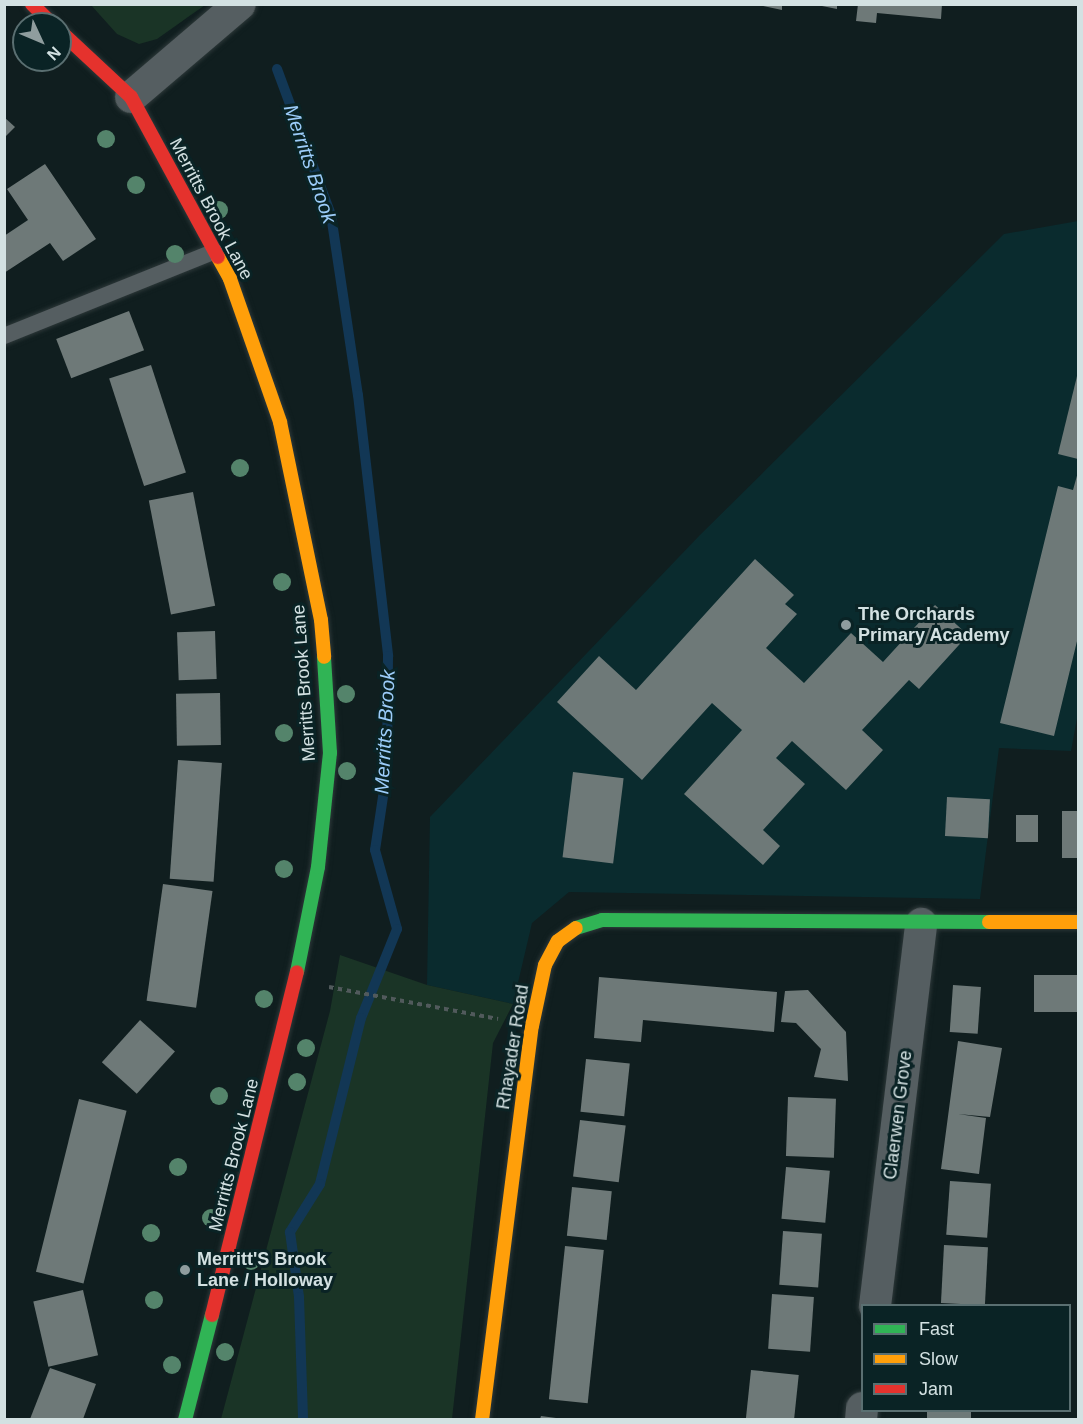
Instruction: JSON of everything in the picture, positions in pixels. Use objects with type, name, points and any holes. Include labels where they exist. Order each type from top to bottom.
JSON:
[{"type":"street","points":[[131,97],[240,4]]},
{"type":"street","name":"Merritts Brook Lane","points":[[72,42],[131,97],[231,279],[280,422],[321,620],[330,753],[318,867],[295,983],[184,1419]]},
{"type":"street","name":"Rhayader Road","points":[[482,1419],[532,1026],[545,965],[558,941],[580,925],[602,920],[921,924],[1078,922]]},
{"type":"street","name":"Claerwen Grove","points":[[875,1304],[921,924]]},
{"type":"lane","points":[[4,336],[215,251]]},
{"type":"path","points":[[338,988],[532,1026]]},
{"type":"shaded area","name":"The Orchards Primary Academy","points":[[1078,221],[1078,713],[1071,751],[999,748],[980,899],[569,892],[532,923],[513,1004],[427,985],[430,817],[699,536],[1004,234]]},
{"type":"green space","points":[[91,5],[205,5],[157,39],[139,44],[117,34]]},
{"type":"green space","points":[[340,955],[427,985],[513,1004],[493,1043],[452,1419],[221,1419],[330,1011]]},
{"type":"building","points":[[753,4],[782,4],[782,10]]},
{"type":"building","points":[[812,4],[837,4],[837,9]]},
{"type":"building","points":[[858,4],[942,4],[941,19],[877,13],[876,23],[856,21]]},
{"type":"building","points":[[4,117],[15,127],[4,138]]},
{"type":"building","points":[[45,164],[96,239],[63,261],[50,243],[4,273],[4,236],[28,220],[7,189]]},
{"type":"building","points":[[129,311],[144,350],[71,378],[56,339]]},
{"type":"building","points":[[151,365],[186,472],[144,486],[109,379]]},
{"type":"building","points":[[1078,372],[1078,459],[1058,454]]},
{"type":"building","points":[[1078,472],[1078,637],[1054,736],[1000,723],[1058,486],[1073,490]]},
{"type":"building","points":[[193,492],[215,606],[171,614],[149,501]]},
{"type":"building","points":[[755,559],[794,595],[785,604],[797,614],[766,648],[804,683],[851,633],[883,662],[935,605],[968,635],[919,689],[909,680],[862,730],[883,750],[846,790],[792,741],[776,758],[805,784],[763,830],[780,846],[763,865],[684,794],[742,730],[712,703],[642,780],[557,702],[599,656],[636,690]]},
{"type":"building","points":[[215,631],[217,679],[179,680],[177,632]]},
{"type":"building","points":[[220,693],[221,745],[177,746],[176,694]]},
{"type":"building","points":[[178,760],[222,763],[214,882],[170,879]]},
{"type":"building","points":[[573,772],[624,778],[613,864],[563,857]]},
{"type":"building","points":[[947,797],[990,799],[988,838],[945,836]]},
{"type":"building","points":[[1062,811],[1078,811],[1078,858],[1062,858]]},
{"type":"building","points":[[1016,815],[1038,815],[1038,842],[1016,842]]},
{"type":"building","points":[[163,884],[213,891],[196,1008],[147,1001]]},
{"type":"building","points":[[1034,975],[1078,975],[1078,1012],[1034,1012]]},
{"type":"building","points":[[599,977],[777,992],[774,1032],[643,1020],[641,1042],[594,1038]]},
{"type":"building","points":[[953,985],[981,987],[978,1034],[950,1032]]},
{"type":"building","points":[[808,990],[846,1032],[848,1081],[814,1077],[821,1049],[796,1023],[781,1022],[785,991]]},
{"type":"building","points":[[140,1020],[175,1051],[137,1094],[102,1062]]},
{"type":"building","points":[[958,1041],[1002,1048],[990,1117],[958,1114],[986,1118],[979,1174],[941,1169]]},
{"type":"building","points":[[586,1059],[630,1064],[624,1116],[580,1112]]},
{"type":"building","points":[[788,1097],[836,1099],[834,1158],[786,1156]]},
{"type":"building","points":[[79,1099],[127,1111],[83,1284],[36,1272]]},
{"type":"building","points":[[580,1120],[626,1126],[619,1182],[573,1177]]},
{"type":"building","points":[[786,1167],[830,1171],[825,1223],[781,1219]]},
{"type":"building","points":[[950,1181],[991,1184],[987,1238],[946,1235]]},
{"type":"building","points":[[572,1187],[612,1191],[607,1240],[567,1236]]},
{"type":"building","points":[[783,1231],[822,1234],[818,1288],[779,1285]]},
{"type":"building","points":[[944,1245],[988,1247],[985,1304],[941,1303]]},
{"type":"building","points":[[565,1246],[604,1250],[588,1403],[549,1399]]},
{"type":"building","points":[[83,1290],[98,1355],[48,1367],[33,1301]]},
{"type":"building","points":[[772,1294],[814,1297],[810,1352],[768,1349]]},
{"type":"building","points":[[50,1368],[96,1384],[83,1419],[30,1419]]},
{"type":"building","points":[[751,1370],[799,1375],[794,1420],[746,1419]]},
{"type":"building","points":[[927,1412],[971,1412],[971,1419],[927,1419]]},
{"type":"building","points":[[541,1416],[556,1418],[556,1419],[540,1419]]},
{"type":"waterway","name":"Merritts Brook","points":[[277,69],[331,215],[358,395],[388,656],[387,770],[375,850],[397,929],[361,1018],[320,1184],[290,1232],[299,1297],[303,1420]]},
{"type":"traffic: fast","points":[[297,972],[318,867],[330,753],[324,657]]},
{"type":"traffic: fast","points":[[576,928],[602,920],[989,922]]},
{"type":"traffic: fast","points":[[185,1420],[212,1315]]},
{"type":"traffic: slow","points":[[218,257],[230,279],[280,422],[321,620],[324,657]]},
{"type":"traffic: slow","points":[[989,922],[1078,922]]},
{"type":"traffic: slow","points":[[482,1420],[532,1026],[545,965],[558,941],[576,928]]},
{"type":"traffic: jam","points":[[32,4],[40,12]]},
{"type":"traffic: jam","points":[[72,42],[131,97],[218,257]]},
{"type":"traffic: jam","points":[[212,1315],[297,972]]},
{"type":"place","name":"The Orchards Primary Academy","points":[[846,625]]},
{"type":"place","name":"Merritt'S Brook Lane / Holloway","points":[[185,1270]]}]
